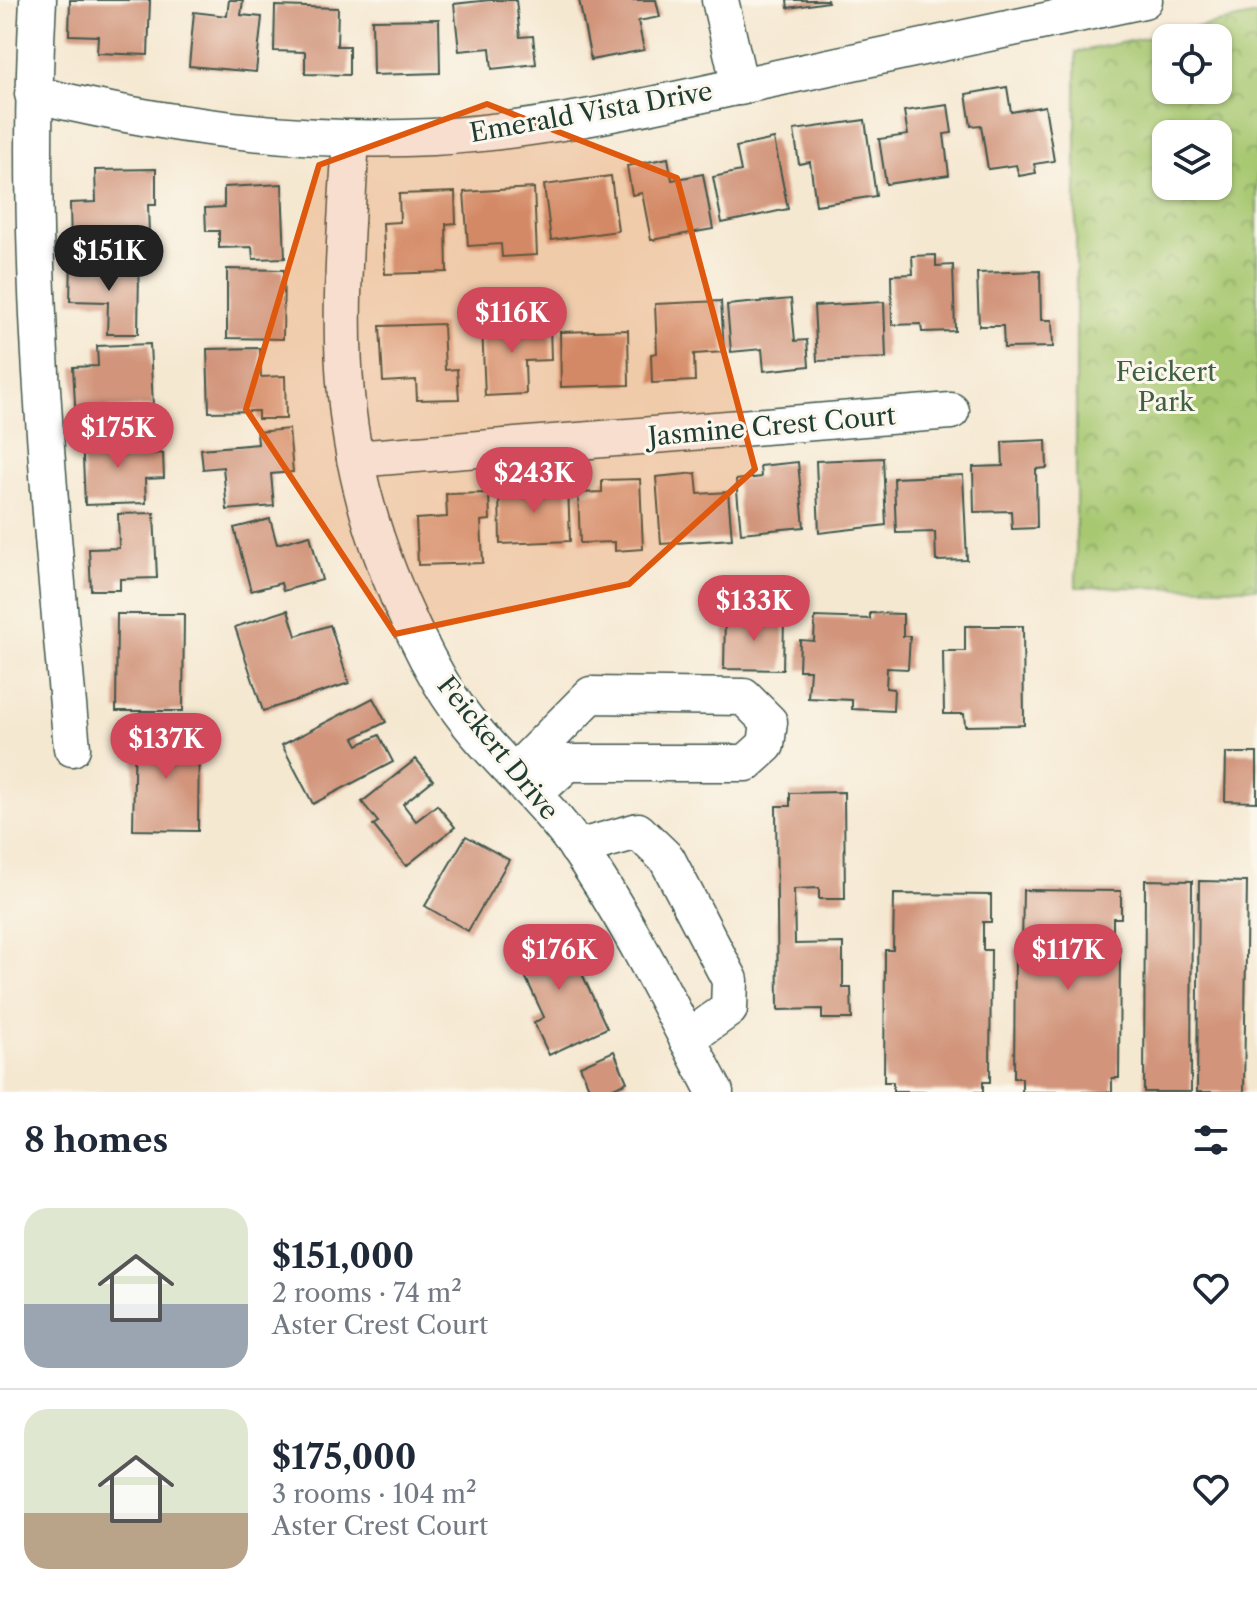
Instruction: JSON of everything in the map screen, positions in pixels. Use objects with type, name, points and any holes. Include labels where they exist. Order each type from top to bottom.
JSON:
[{"type":"street","points":[[38,0],[33,94],[38,373],[72,748]]},
{"type":"street","points":[[720,0],[740,87]]},
{"type":"street","name":"Emerald Vista Drive","points":[[33,94],[198,128],[351,139],[434,137],[520,129],[740,87],[1144,0]]},
{"type":"street","name":"Feickert Drive","points":[[351,139],[342,320],[345,387],[355,459],[389,573],[441,684],[577,848],[617,908],[715,1092]]},
{"type":"street","name":"Jasmine Crest Court","points":[[355,459],[951,411]]},
{"type":"street","points":[[591,695],[744,697],[769,722],[766,745],[746,763],[568,763],[524,783],[591,695]]},
{"type":"street","points":[[577,848],[638,831],[667,859],[730,980],[729,1009],[687,1039]]},
{"type":"highlighted area","points":[[487,104],[677,178],[755,469],[629,584],[395,634],[246,409],[319,165]]},
{"type":"green space","name":"Feickert Park","points":[[1257,15],[1257,588],[1076,587],[1076,52],[1152,36],[1152,104],[1232,104],[1232,24],[1213,24]]},
{"type":"building","points":[[70,0],[150,0],[148,55],[97,53],[98,36],[69,35]]},
{"type":"building","points":[[229,0],[243,0],[241,15],[262,17],[256,72],[189,66],[194,12],[227,16]]},
{"type":"building","points":[[516,0],[520,37],[533,36],[536,64],[492,69],[490,48],[459,51],[454,4]]},
{"type":"building","points":[[579,0],[656,0],[660,17],[638,21],[644,50],[591,60]]},
{"type":"building","points":[[787,0],[827,0],[828,2],[788,8]]},
{"type":"building","points":[[275,6],[338,8],[337,46],[349,46],[349,75],[305,74],[305,52],[274,51]]},
{"type":"building","points":[[439,19],[440,73],[373,75],[372,20]]},
{"type":"building","points":[[1007,87],[1011,112],[1045,106],[1054,161],[1034,164],[1036,173],[1019,176],[1016,165],[988,169],[981,125],[971,126],[966,94]]},
{"type":"building","points":[[948,105],[952,133],[944,134],[949,175],[886,184],[879,139],[908,135],[904,111]]},
{"type":"building","points":[[865,120],[876,196],[816,205],[810,162],[799,164],[794,130]]},
{"type":"building","points":[[774,139],[788,209],[722,223],[713,177],[741,171],[736,147]]},
{"type":"building","points":[[668,158],[672,180],[703,174],[713,229],[651,240],[642,193],[632,195],[627,166]]},
{"type":"building","points":[[156,169],[156,205],[148,205],[149,235],[103,236],[103,245],[71,246],[70,203],[96,202],[95,170]]},
{"type":"building","points":[[611,176],[618,231],[551,240],[544,185]]},
{"type":"building","points":[[282,184],[285,258],[253,259],[252,247],[219,248],[219,231],[206,231],[205,208],[224,207],[224,187]]},
{"type":"building","points":[[534,188],[537,255],[502,257],[501,244],[468,246],[464,192]]},
{"type":"building","points":[[455,192],[456,223],[446,224],[447,272],[385,274],[383,223],[400,222],[399,194]]},
{"type":"building","points":[[936,255],[936,266],[953,265],[955,331],[922,332],[921,324],[892,325],[891,275],[913,274],[912,256]]},
{"type":"building","points":[[71,260],[98,261],[98,269],[139,269],[138,334],[107,334],[108,302],[70,301]]},
{"type":"building","points":[[227,269],[284,270],[283,339],[227,338]]},
{"type":"building","points":[[1040,271],[1041,320],[1052,320],[1053,347],[1004,348],[1003,326],[979,326],[977,273]]},
{"type":"building","points":[[791,299],[795,341],[807,340],[809,366],[764,371],[762,349],[731,352],[727,305]]},
{"type":"building","points":[[721,301],[724,352],[694,354],[695,381],[652,383],[651,354],[657,353],[655,304]]},
{"type":"building","points":[[884,302],[886,358],[817,361],[814,306]]},
{"type":"building","points":[[550,323],[551,360],[525,361],[526,394],[485,396],[482,326]]},
{"type":"building","points":[[443,324],[445,370],[457,369],[459,399],[417,400],[416,380],[383,382],[380,326]]},
{"type":"building","points":[[628,330],[629,385],[561,387],[560,332]]},
{"type":"building","points":[[150,344],[153,406],[107,408],[108,420],[76,422],[73,367],[98,366],[97,346]]},
{"type":"building","points":[[260,348],[261,377],[285,376],[286,419],[258,419],[258,411],[209,412],[207,349]]},
{"type":"building","points":[[289,429],[293,472],[271,474],[274,506],[227,510],[223,467],[203,469],[201,449],[258,444],[257,432]]},
{"type":"building","points":[[107,433],[107,443],[146,441],[147,454],[163,453],[164,478],[145,479],[146,503],[85,505],[82,434]]},
{"type":"building","points":[[1046,440],[1047,468],[1036,469],[1037,528],[1012,529],[1011,511],[974,512],[973,467],[1003,466],[1002,442]]},
{"type":"building","points":[[883,458],[886,525],[819,533],[816,461]]},
{"type":"building","points":[[798,462],[804,527],[741,533],[736,480],[761,477],[760,466]]},
{"type":"building","points":[[696,473],[698,494],[728,492],[732,539],[661,544],[656,477]]},
{"type":"building","points":[[963,475],[967,560],[936,561],[935,532],[896,533],[894,478]]},
{"type":"building","points":[[640,479],[643,549],[615,551],[615,542],[580,543],[578,493],[602,492],[602,480]]},
{"type":"building","points":[[568,486],[570,541],[500,544],[499,489]]},
{"type":"building","points":[[489,493],[490,520],[481,521],[483,563],[418,565],[416,519],[447,517],[446,494]]},
{"type":"building","points":[[154,513],[157,578],[120,579],[120,590],[91,590],[89,549],[119,548],[118,514]]},
{"type":"building","points":[[270,519],[277,544],[310,535],[322,580],[283,591],[281,583],[251,591],[234,528]]},
{"type":"building","points":[[288,610],[296,636],[330,625],[349,683],[263,711],[235,627]]},
{"type":"building","points":[[870,613],[903,614],[903,636],[910,636],[908,669],[887,668],[886,688],[894,689],[893,711],[852,709],[852,700],[808,698],[810,670],[799,670],[800,640],[814,641],[815,617],[870,619]]},
{"type":"building","points":[[117,614],[184,614],[183,711],[116,711]]},
{"type":"building","points":[[725,616],[784,617],[783,670],[724,669]]},
{"type":"building","points":[[965,626],[1023,626],[1024,725],[965,726],[964,714],[944,714],[943,651],[965,651]]},
{"type":"building","points":[[373,698],[386,722],[354,738],[358,745],[379,735],[393,762],[313,804],[282,745]]},
{"type":"building","points":[[135,726],[172,727],[172,736],[199,736],[198,831],[133,830]]},
{"type":"building","points":[[1226,753],[1257,753],[1257,802],[1225,801]]},
{"type":"building","points":[[416,759],[433,780],[403,804],[416,821],[437,805],[455,827],[406,866],[373,825],[378,822],[362,802]]},
{"type":"building","points":[[844,792],[845,899],[819,899],[819,888],[794,889],[795,944],[843,943],[843,988],[851,988],[852,1019],[822,1019],[822,1009],[778,1010],[776,806],[790,806],[790,793]]},
{"type":"building","points":[[466,836],[509,860],[468,931],[425,906]]},
{"type":"building","points":[[1145,880],[1192,881],[1191,1092],[1144,1092]]},
{"type":"building","points":[[1199,881],[1247,882],[1244,1092],[1197,1092]]},
{"type":"building","points":[[1023,890],[1121,891],[1121,918],[1113,918],[1113,947],[1120,947],[1119,1078],[1112,1078],[1112,1092],[1022,1092],[1022,1078],[1014,1078],[1015,948],[1022,948]]},
{"type":"building","points":[[894,894],[991,895],[991,922],[983,922],[983,950],[991,950],[990,1082],[983,1082],[983,1092],[893,1092],[893,1082],[884,1082],[885,950],[893,950]]},
{"type":"building","points":[[561,928],[607,1028],[549,1055],[534,1023],[544,1017],[513,950]]},
{"type":"building","points":[[614,1051],[627,1082],[613,1088],[615,1092],[591,1092],[580,1066]]}]
